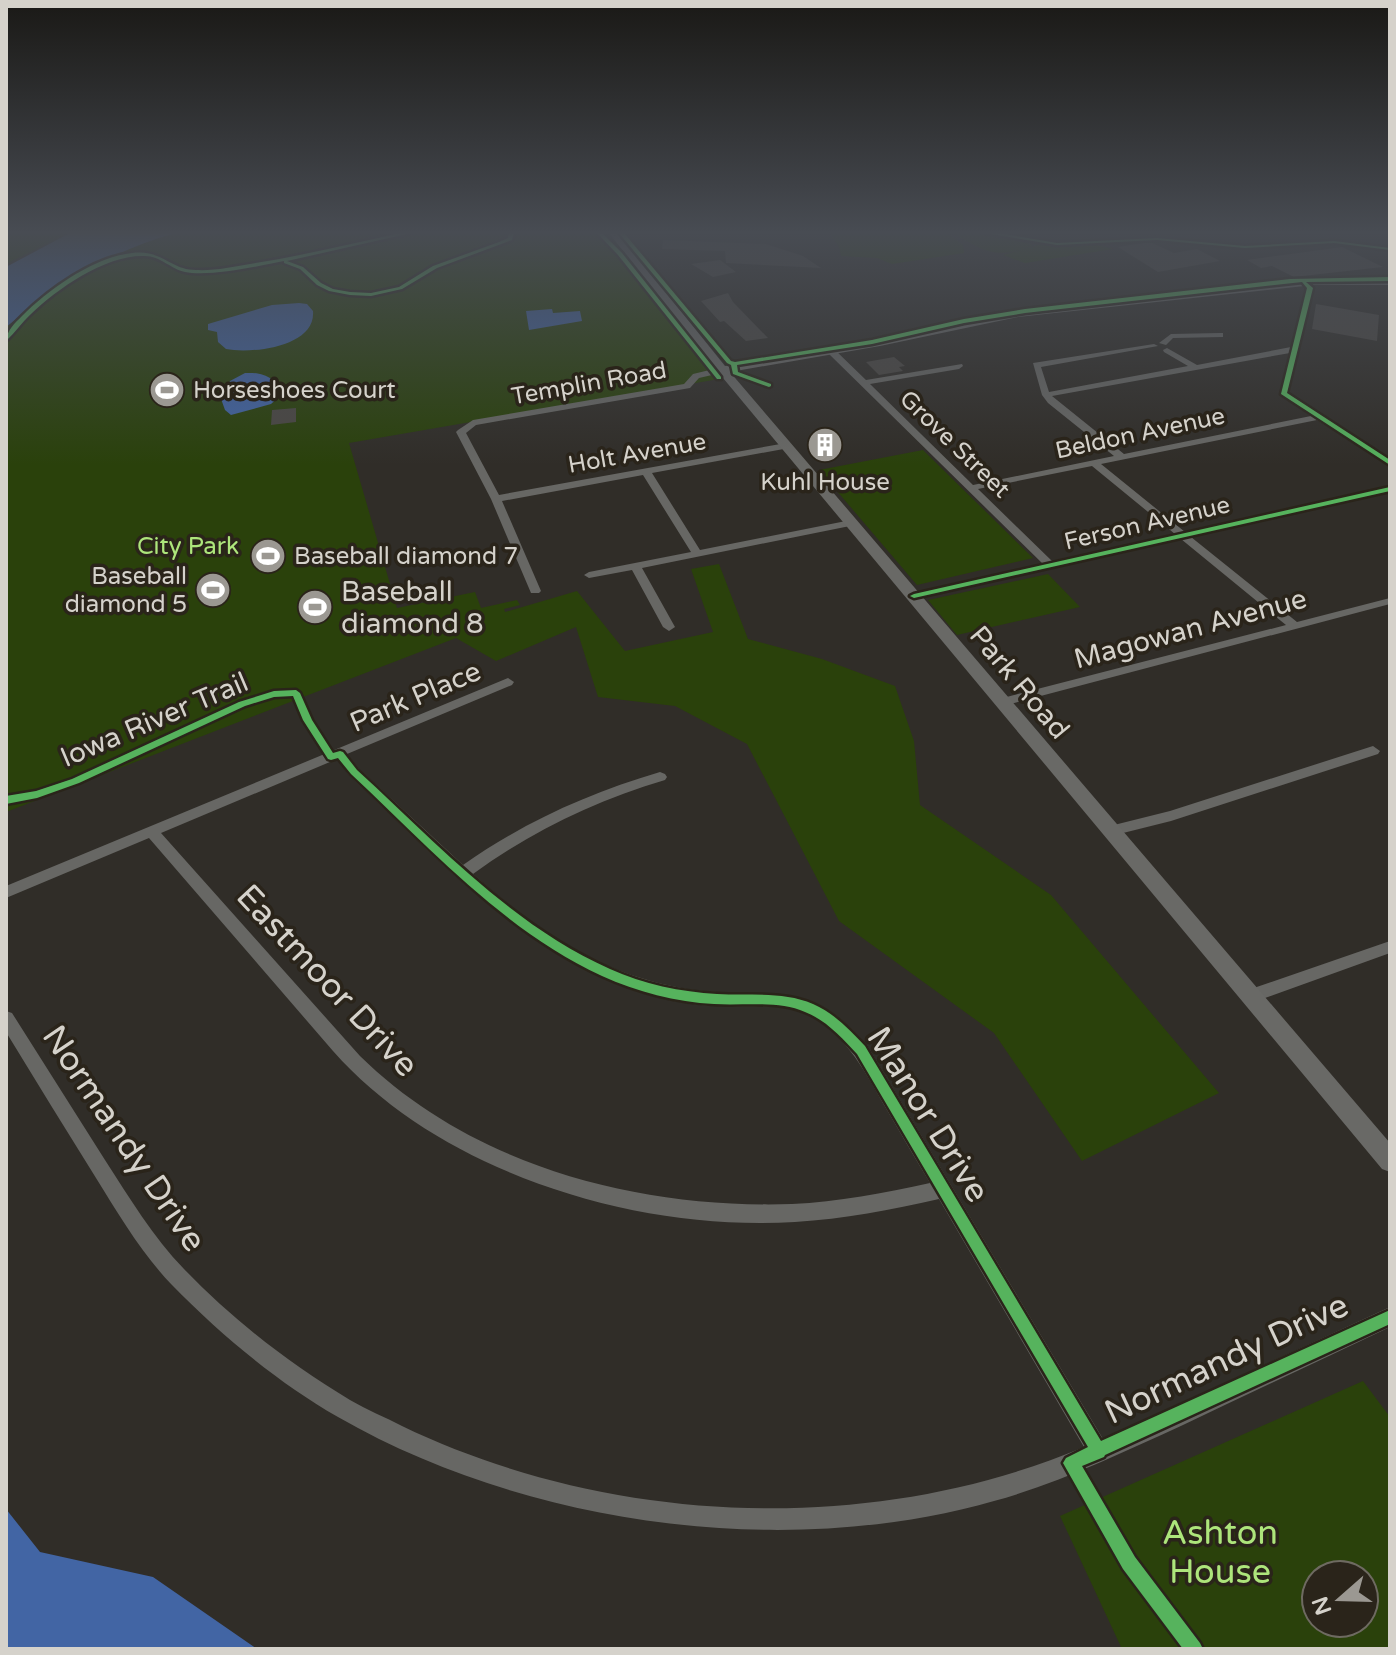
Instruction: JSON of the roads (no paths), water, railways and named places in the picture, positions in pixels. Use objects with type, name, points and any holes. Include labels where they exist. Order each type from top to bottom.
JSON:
[{"type":"street","name":"Park Road","points":[[674,310],[1390,1161]]},
{"type":"street","points":[[722,370],[832,352],[1018,314],[1053,310]]},
{"type":"street","points":[[1305,310],[1284,394],[1390,463]]},
{"type":"street","points":[[1122,457],[1046,395],[1036,365],[1161,346],[1171,336],[1220,335]]},
{"type":"street","points":[[1161,346],[1196,368]]},
{"type":"street","points":[[1046,395],[1296,349]]},
{"type":"street","name":"Grove Street","points":[[832,352],[1050,565]]},
{"type":"street","points":[[863,383],[959,366]]},
{"type":"street","name":"Templin Road","points":[[496,499],[461,432],[473,423],[687,386],[696,376],[722,370]]},
{"type":"street","name":"Beldon Avenue","points":[[971,488],[1317,417]]},
{"type":"street","name":"Holt Avenue","points":[[496,499],[786,446]]},
{"type":"street","points":[[1094,463],[1295,626]]},
{"type":"street","points":[[646,472],[698,555]]},
{"type":"street","name":"Ferson Avenue","points":[[914,596],[1390,489]]},
{"type":"street","points":[[496,499],[535,591]]},
{"type":"street","points":[[589,575],[851,523]]},
{"type":"street","points":[[636,567],[669,627]]},
{"type":"street","name":"Magowan Avenue","points":[[1003,702],[1390,601]]},
{"type":"street","name":"Park Place","points":[[340,754],[508,682]]},
{"type":"street","points":[[1111,831],[1171,816],[1373,751]]},
{"type":"street","points":[[6,892],[340,754]]},
{"type":"street","name":"Manor Drive","points":[[340,754],[354,772],[536,934],[607,973],[683,995],[793,1001],[827,1016],[861,1050],[1099,1452]]},
{"type":"street","points":[[465,872],[523,830],[555,814],[587,800],[660,777]]},
{"type":"street","name":"Eastmoor Drive","points":[[152,832],[367,1075],[438,1127],[509,1165],[563,1185],[634,1203],[723,1215],[769,1216],[844,1210],[944,1189]]},
{"type":"street","points":[[1251,996],[1390,947]]},
{"type":"street","name":"Normandy Drive","points":[[6,1018],[120,1199],[178,1276],[263,1355],[400,1438],[483,1470],[576,1497],[689,1517],[761,1521],[833,1518],[903,1510],[972,1496],[1037,1477],[1099,1452],[1390,1317]]},
{"type":"water","points":[[6,310],[28,310],[6,327]]},
{"type":"water","points":[[254,310],[313,311],[311,323],[304,333],[265,349],[226,349],[218,342],[217,332],[208,330],[208,324]]},
{"type":"water","points":[[526,311],[580,311],[582,321],[529,330]]},
{"type":"water","points":[[245,373],[273,380],[280,396],[271,404],[231,415],[225,410],[220,396],[230,381]]},
{"type":"water","points":[[6,1509],[40,1552],[153,1577],[257,1649],[6,1649]]},
{"type":"place","name":"Horseshoes Court","points":[[167,390]]},
{"type":"place","name":"Kuhl House","points":[[825,445]]},
{"type":"place","name":"Baseball diamond 7","points":[[268,556]]},
{"type":"place","name":"Baseball diamond 5","points":[[213,590]]},
{"type":"place","name":"Baseball diamond 8","points":[[315,607]]},
{"type":"park label","name":"City Park","points":[[188,546]]},
{"type":"park label","name":"Ashton House","points":[[1220,1552]]}]
